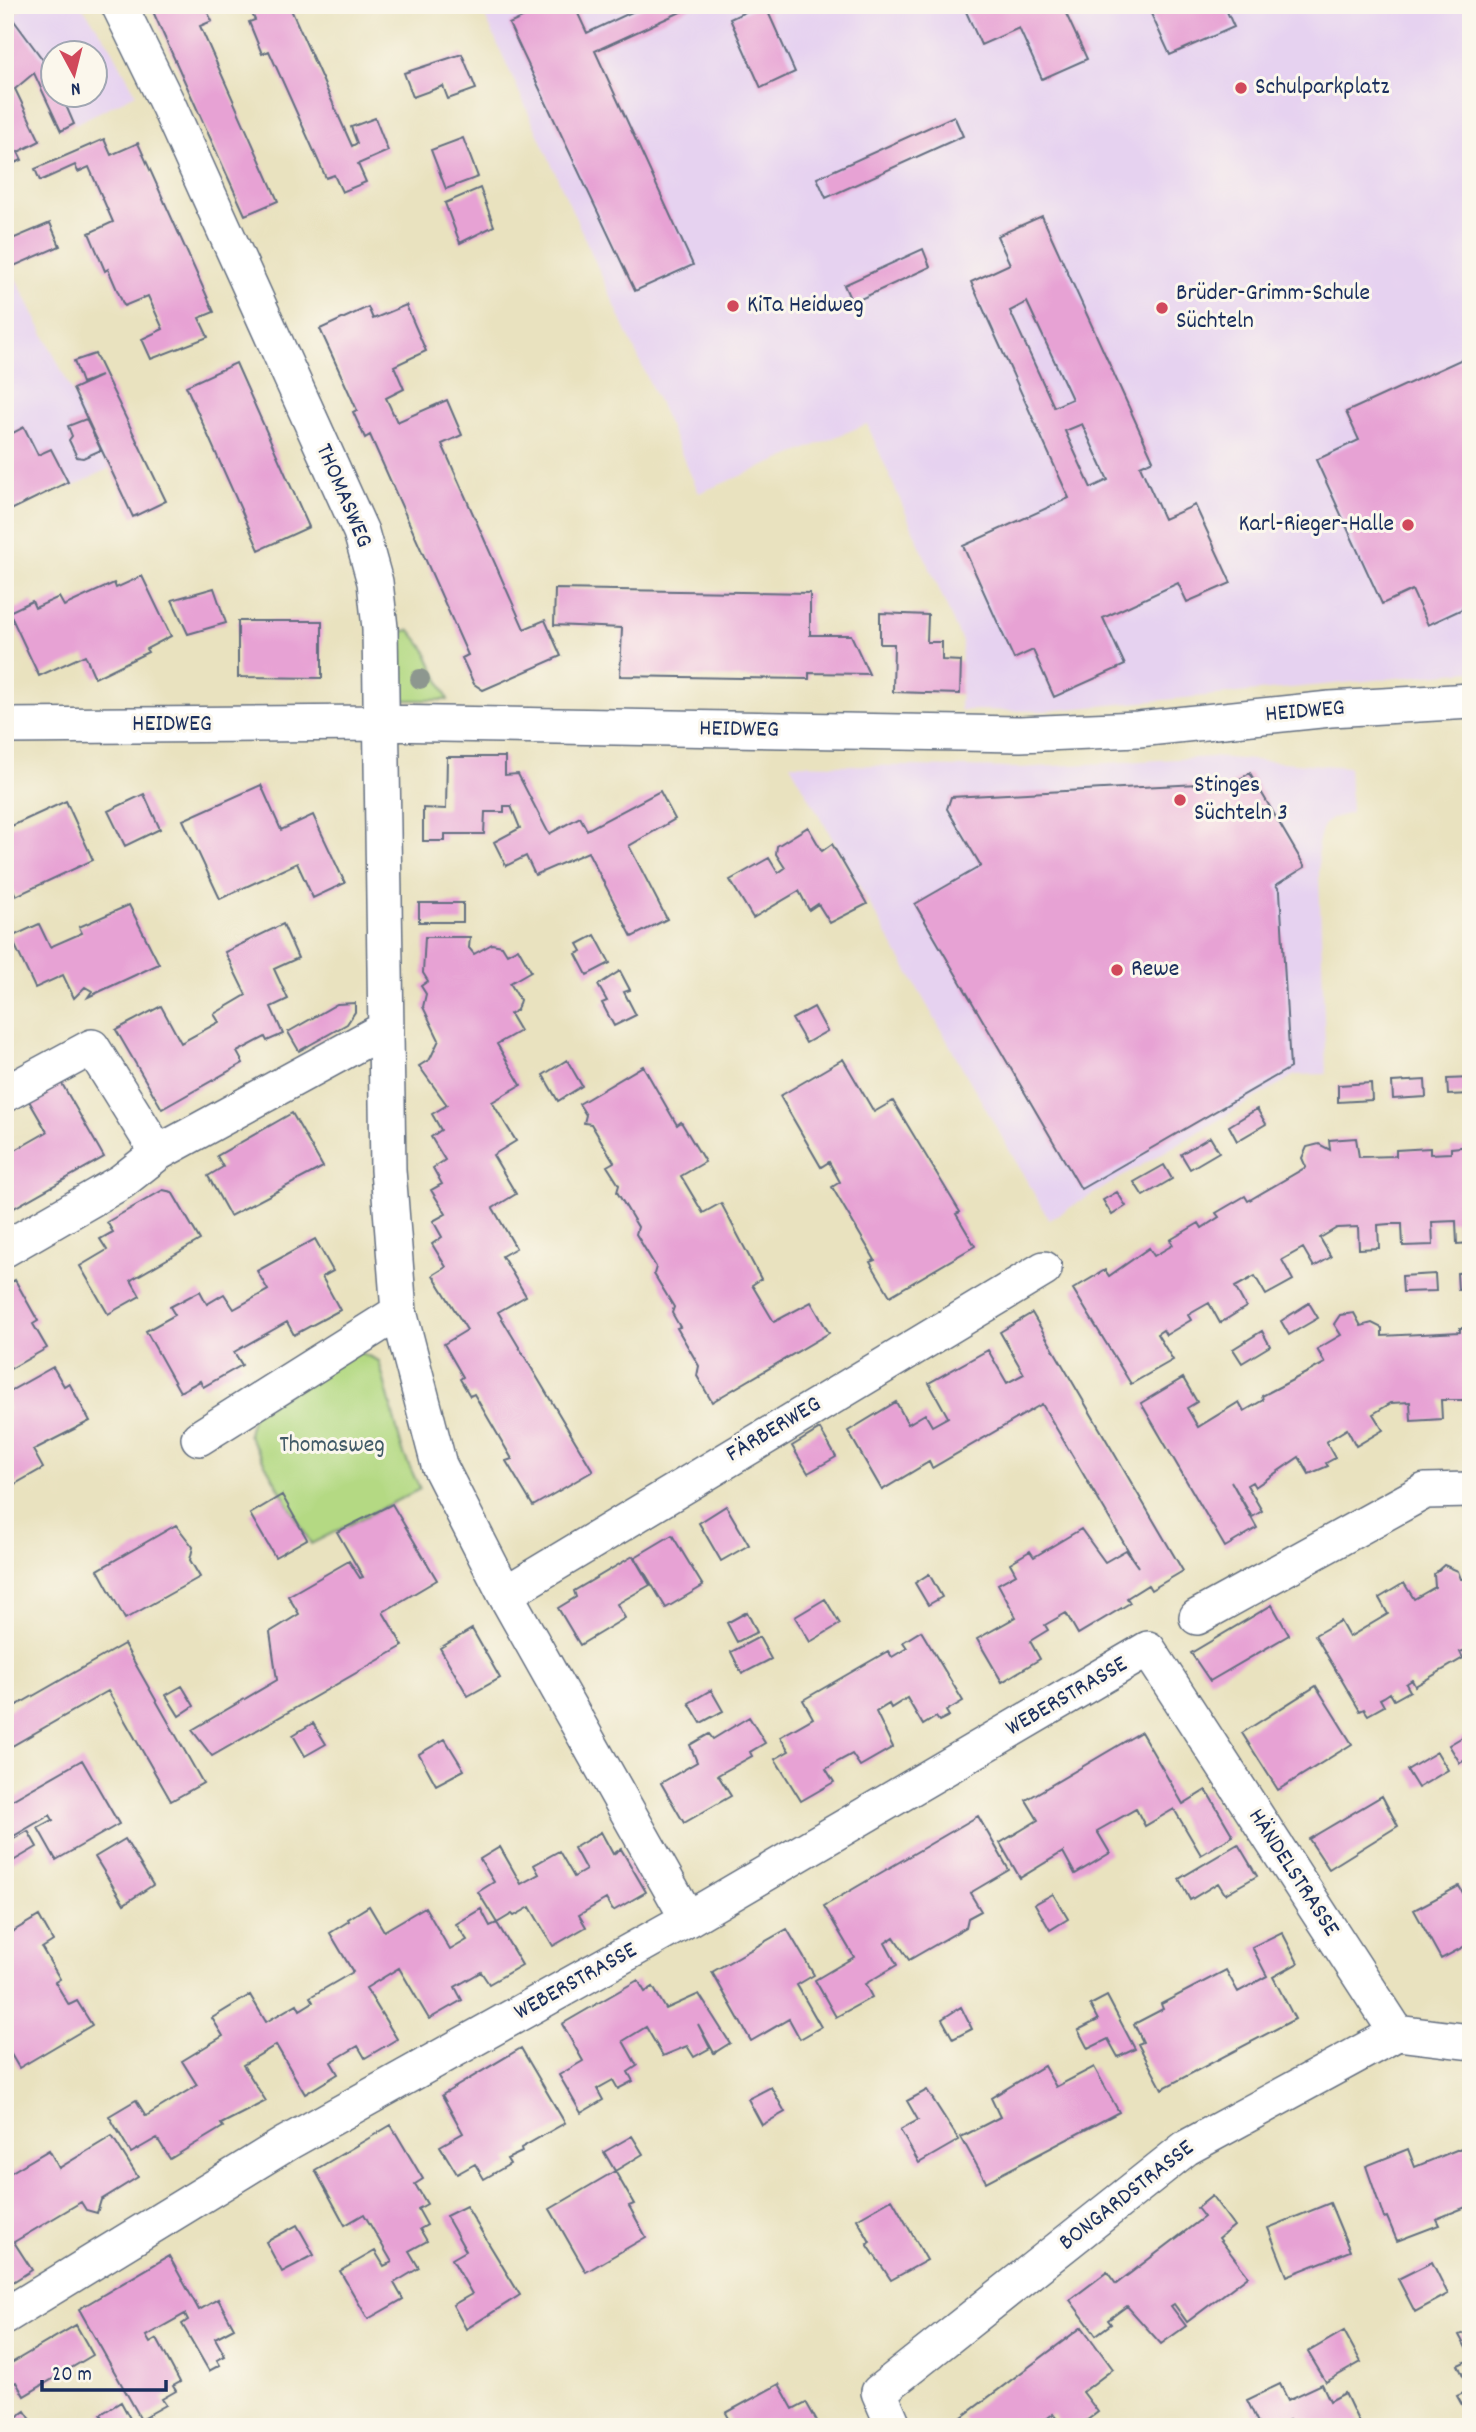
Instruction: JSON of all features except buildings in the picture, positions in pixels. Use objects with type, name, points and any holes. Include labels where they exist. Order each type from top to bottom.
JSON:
[{"type":"street","name":"THOMASWEG","points":[[119,5],[169,107],[361,532],[375,582],[380,628],[388,1170],[399,1312],[439,1465],[505,1594],[688,1919]]},
{"type":"street","name":"HEIDWEG","points":[[5,726],[381,723],[1020,734],[1138,729],[1330,709],[1471,701]]},
{"type":"street","points":[[5,1249],[121,1182],[158,1153],[385,1029]]},
{"type":"street","points":[[5,1094],[92,1047],[158,1153]]},
{"type":"street","name":"FÄRBERWEG","points":[[505,1594],[1045,1269]]},
{"type":"street","points":[[199,1438],[399,1312]]},
{"type":"street","points":[[1197,1617],[1425,1491],[1471,1490]]},
{"type":"street","name":"WEBERSTRASSE","points":[[5,2316],[287,2143],[688,1919],[1148,1650]]},
{"type":"street","name":"HÄNDELSTRASSE","points":[[1148,1650],[1397,2033]]},
{"type":"street","points":[[1397,2033],[1471,2042]]},
{"type":"street","name":"BONGARDSTRASSE","points":[[894,2427],[879,2392],[1186,2148],[1397,2033]]},
{"type":"shaded area","points":[[26,5],[81,5],[105,38],[38,38],[38,56],[12,17]]},
{"type":"shaded area","name":"Brüder-Grimm-Schule Süchteln","points":[[480,5],[1470,5],[1471,671],[1046,711],[960,710],[962,642],[867,424],[699,493]]},
{"type":"shaded area","points":[[108,42],[110,45],[136,94],[108,108]]},
{"type":"shaded area","points":[[67,108],[108,108],[75,124]]},
{"type":"shaded area","points":[[5,256],[110,468],[70,488],[68,483],[5,514]]},
{"type":"shaded area","points":[[1212,757],[1349,767],[1351,813],[1333,818],[1323,825],[1318,844],[1326,1074],[1295,1075],[1049,1220],[790,764],[1020,768]]},
{"type":"green space","points":[[410,630],[425,649],[448,700],[396,700],[393,633]]},
{"type":"green space","name":"Thomasweg","points":[[359,1352],[379,1361],[403,1452],[420,1489],[311,1544],[248,1434],[253,1414]]},
{"type":"place","name":"Schulparkplatz","points":[[1241,88]]},
{"type":"place","name":"KiTa Heidweg","points":[[733,306]]},
{"type":"place","name":"Brüder-Grimm-Schule Süchteln","points":[[1162,308]]},
{"type":"place","name":"Karl-Rieger-Halle","points":[[1408,525]]},
{"type":"place","name":"Stinges Süchteln 3","points":[[1180,800]]},
{"type":"place","name":"Rewe","points":[[1117,970]]}]
